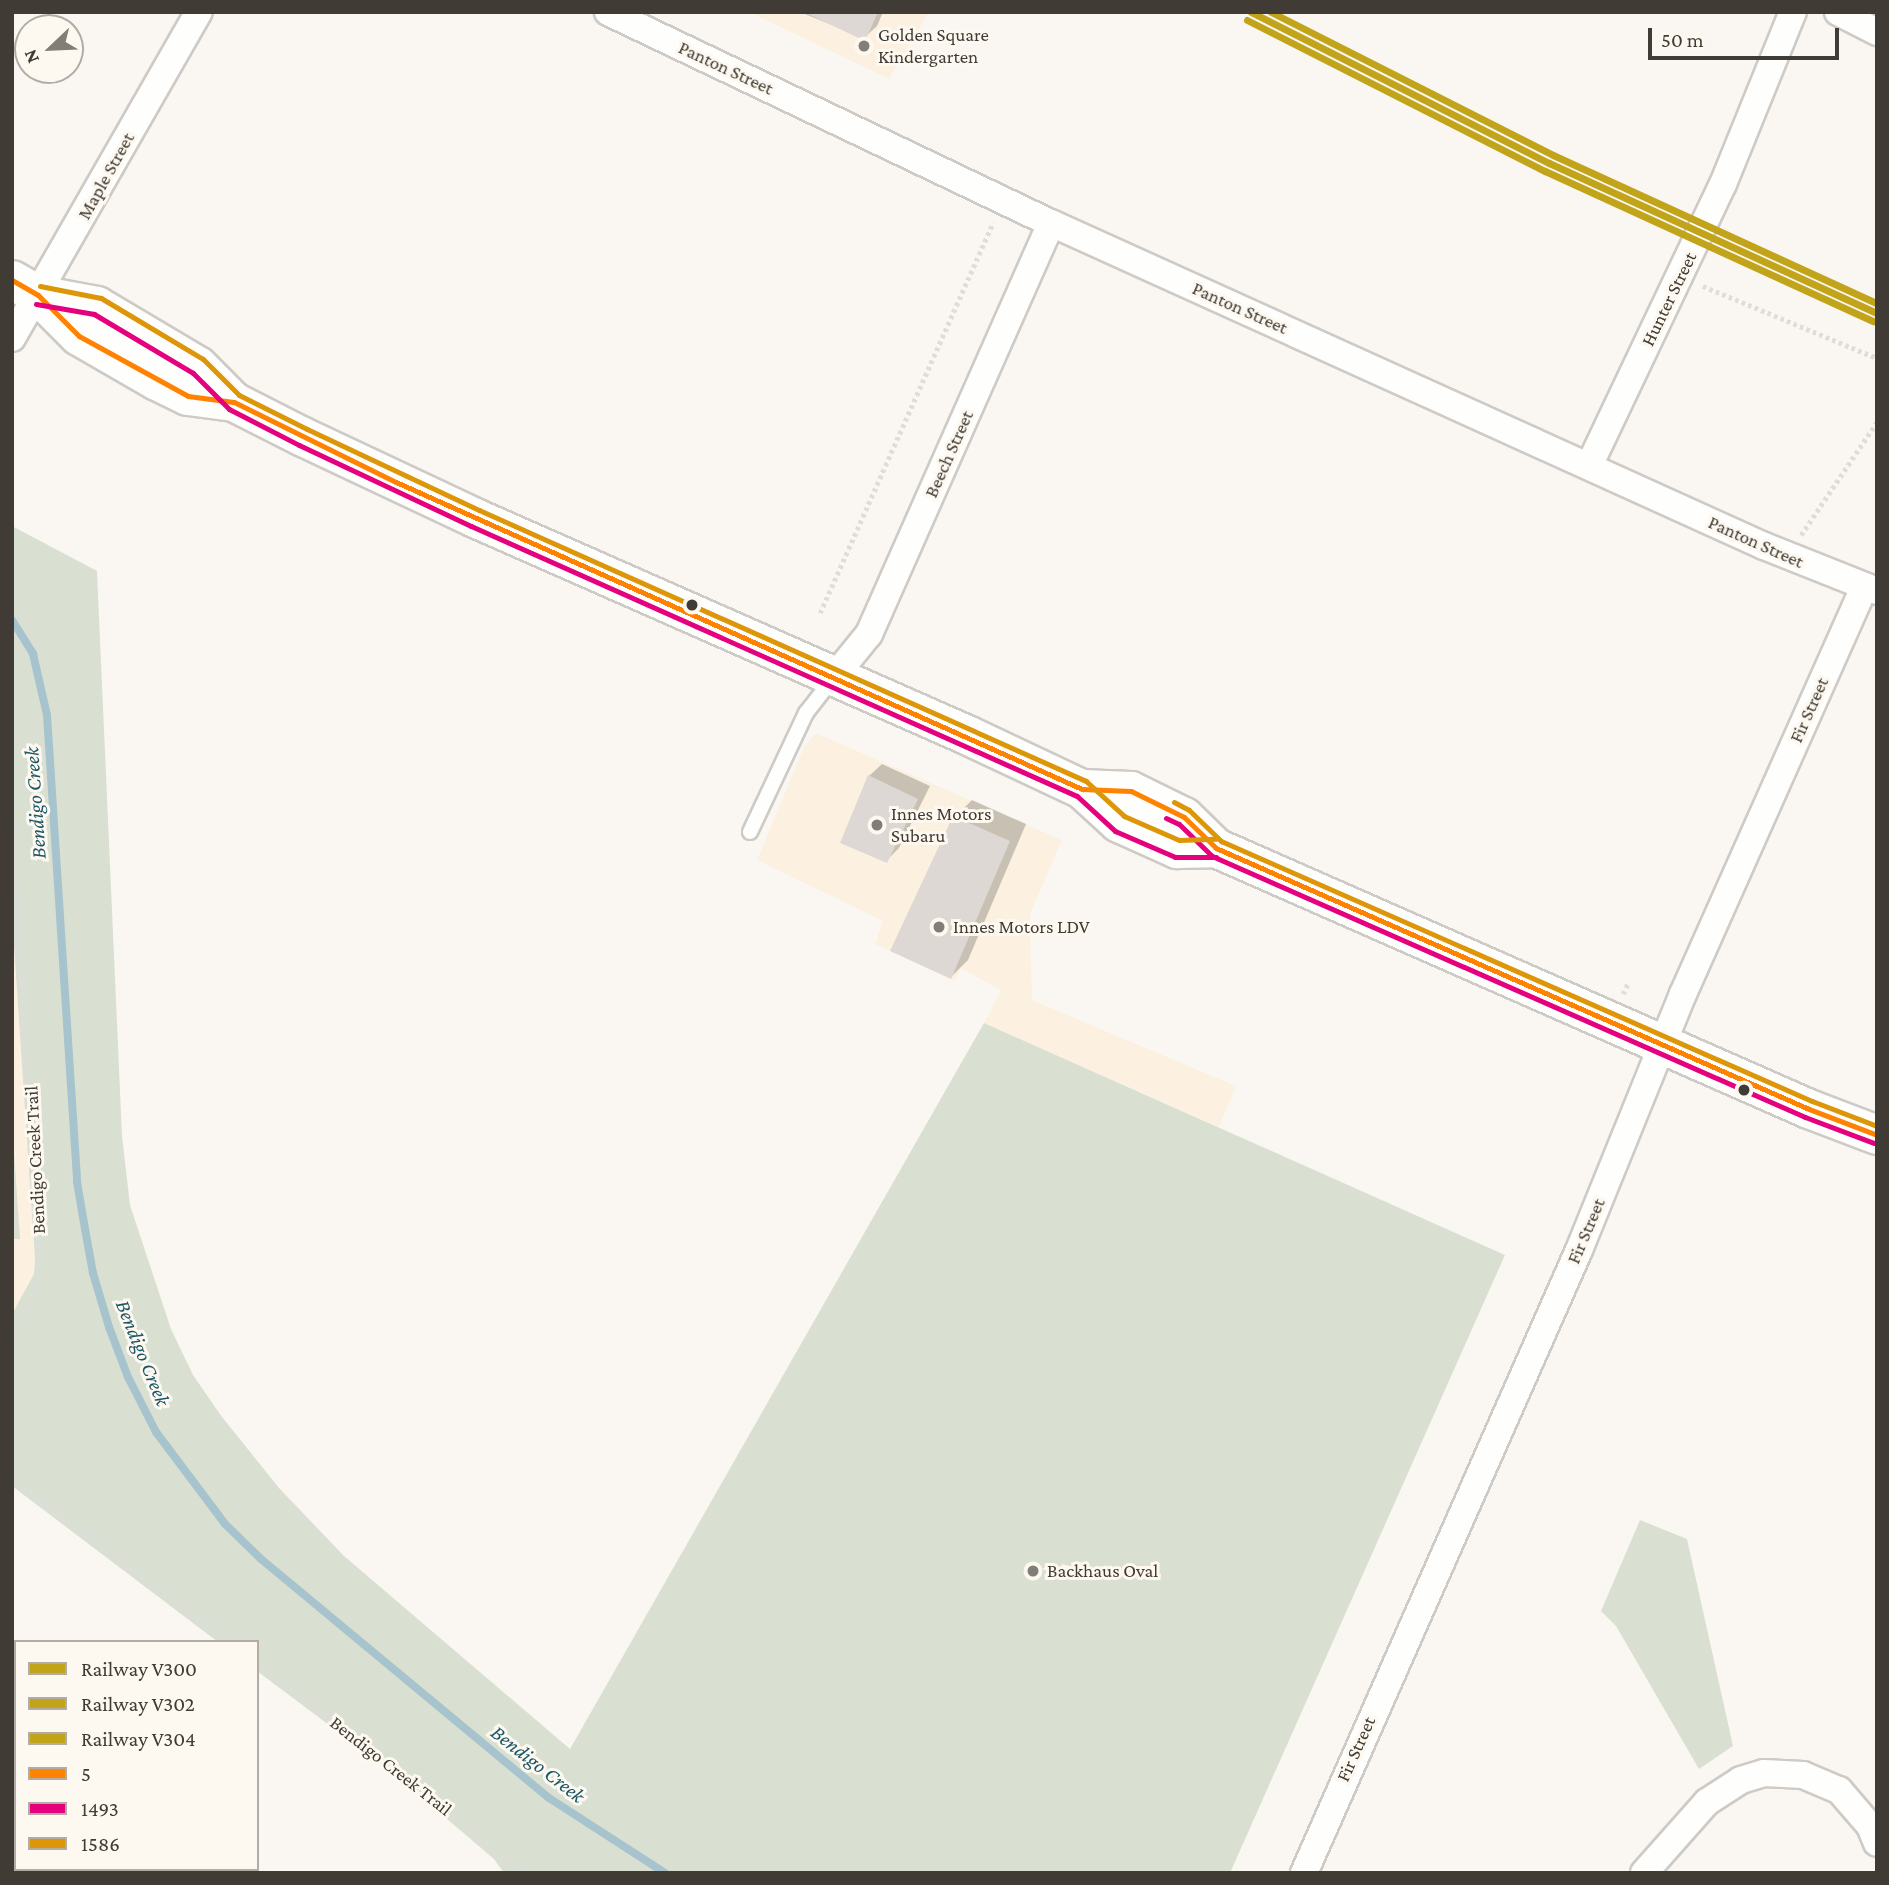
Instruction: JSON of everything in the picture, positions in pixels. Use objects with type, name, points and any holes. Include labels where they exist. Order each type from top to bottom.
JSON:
[{"type":"highway","points":[[25,287],[97,306],[198,366],[234,402],[396,482],[1082,789],[1119,823],[1177,849],[1216,848],[1809,1109],[1877,1135]]},
{"type":"street","name":"Maple Street","points":[[12,338],[25,287],[199,12]]},
{"type":"street","name":"Panton Street","points":[[608,12],[1051,223],[1787,556],[1870,589]]},
{"type":"street","name":"Hunter Street","points":[[1589,467],[1723,184],[1793,12]]},
{"type":"street","points":[[1838,12],[1877,32]]},
{"type":"street","name":"Beech Street","points":[[834,677],[869,634],[1051,223]]},
{"type":"street","name":"Fir Street","points":[[1304,1873],[1578,1250],[1662,1044],[1870,589]]},
{"type":"street","points":[[1644,1873],[1707,1802],[1741,1780],[1764,1773],[1803,1775],[1839,1790],[1870,1826],[1877,1843]]},
{"type":"lane","points":[[750,832],[806,713],[834,677]]},
{"type":"path","points":[[820,613],[993,222]]},
{"type":"path","points":[[1683,271],[1877,358]]},
{"type":"path","points":[[1787,556],[1877,422]]},
{"type":"path","name":"Bendigo Creek Trail","points":[[12,811],[40,1266],[33,1297],[12,1335]]},
{"type":"path","points":[[12,1479],[228,1640]]},
{"type":"path","name":"Bendigo Creek Trail","points":[[259,1664],[405,1774],[522,1873]]},
{"type":"shaded area","name":"Golden Square Kindergarten","points":[[749,12],[929,12],[889,79]]},
{"type":"shaded area","points":[[816,733],[1062,840],[1030,914],[1032,1000],[1236,1086],[1219,1127],[984,1023],[1001,991],[961,968],[955,981],[875,944],[883,921],[757,860],[804,747]]},
{"type":"shaded area","points":[[12,917],[35,1260],[34,1274],[12,1314]]},
{"type":"green space","points":[[12,526],[97,571],[122,1136],[130,1205],[171,1329],[193,1375],[222,1417],[279,1488],[344,1556],[570,1749],[984,1023],[1505,1255],[1230,1873],[504,1873],[494,1859],[393,1773],[259,1672],[259,1640],[215,1640],[12,1486],[12,1314],[34,1274],[35,1260],[12,917]]},
{"type":"green space","points":[[12,1122],[20,1239],[12,1239]]},
{"type":"green space","points":[[1640,1520],[1687,1539],[1733,1746],[1699,1769],[1616,1626],[1601,1611]]},
{"type":"building","points":[[804,12],[878,12],[865,41]]},
{"type":"building","name":"Innes Motors Subaru","points":[[868,775],[918,799],[887,863],[840,843]]},
{"type":"building","points":[[953,816],[1010,841],[951,979],[890,951]]},
{"type":"waterway","name":"Bendigo Creek","points":[[12,620],[33,654],[47,715],[77,1182],[85,1229],[93,1273],[109,1327],[128,1377],[156,1432],[225,1524],[261,1559],[549,1798],[665,1873]]},
{"type":"rail line","name":"V300","points":[[1251,12],[1549,163],[1877,313]]},
{"type":"rail line","name":"V304","points":[[1271,12],[1553,155],[1877,303]]},
{"type":"rail line","name":"V302","points":[[1247,20],[1545,171],[1873,321]]},
{"type":"transit line","name":"5","points":[[12,280],[38,295],[79,336],[188,396],[234,402],[396,482],[1082,789],[1131,791],[1184,817],[1216,848],[1809,1109],[1877,1135]]},
{"type":"transit line","name":"1586","points":[[40,286],[101,298],[203,359],[239,395],[479,510],[1086,781],[1124,816],[1179,840],[1216,839]]},
{"type":"transit line","name":"1493","points":[[36,304],[94,314],[193,373],[229,409],[299,445],[471,526],[1077,796],[1115,831],[1175,857],[1216,857]]},
{"type":"transit line","name":"1586","points":[[1174,802],[1189,810],[1221,841],[1812,1101],[1877,1126]]},
{"type":"transit line","name":"1493","points":[[1166,818],[1179,824],[1212,856],[1805,1117],[1874,1143]]},
{"type":"place","name":"Golden Square Kindergarten","points":[[864,46]]},
{"type":"place","name":"Innes Motors Subaru","points":[[877,825]]},
{"type":"place","name":"Innes Motors LDV","points":[[939,927]]},
{"type":"place","name":"Backhaus Oval","points":[[1033,1571]]}]
